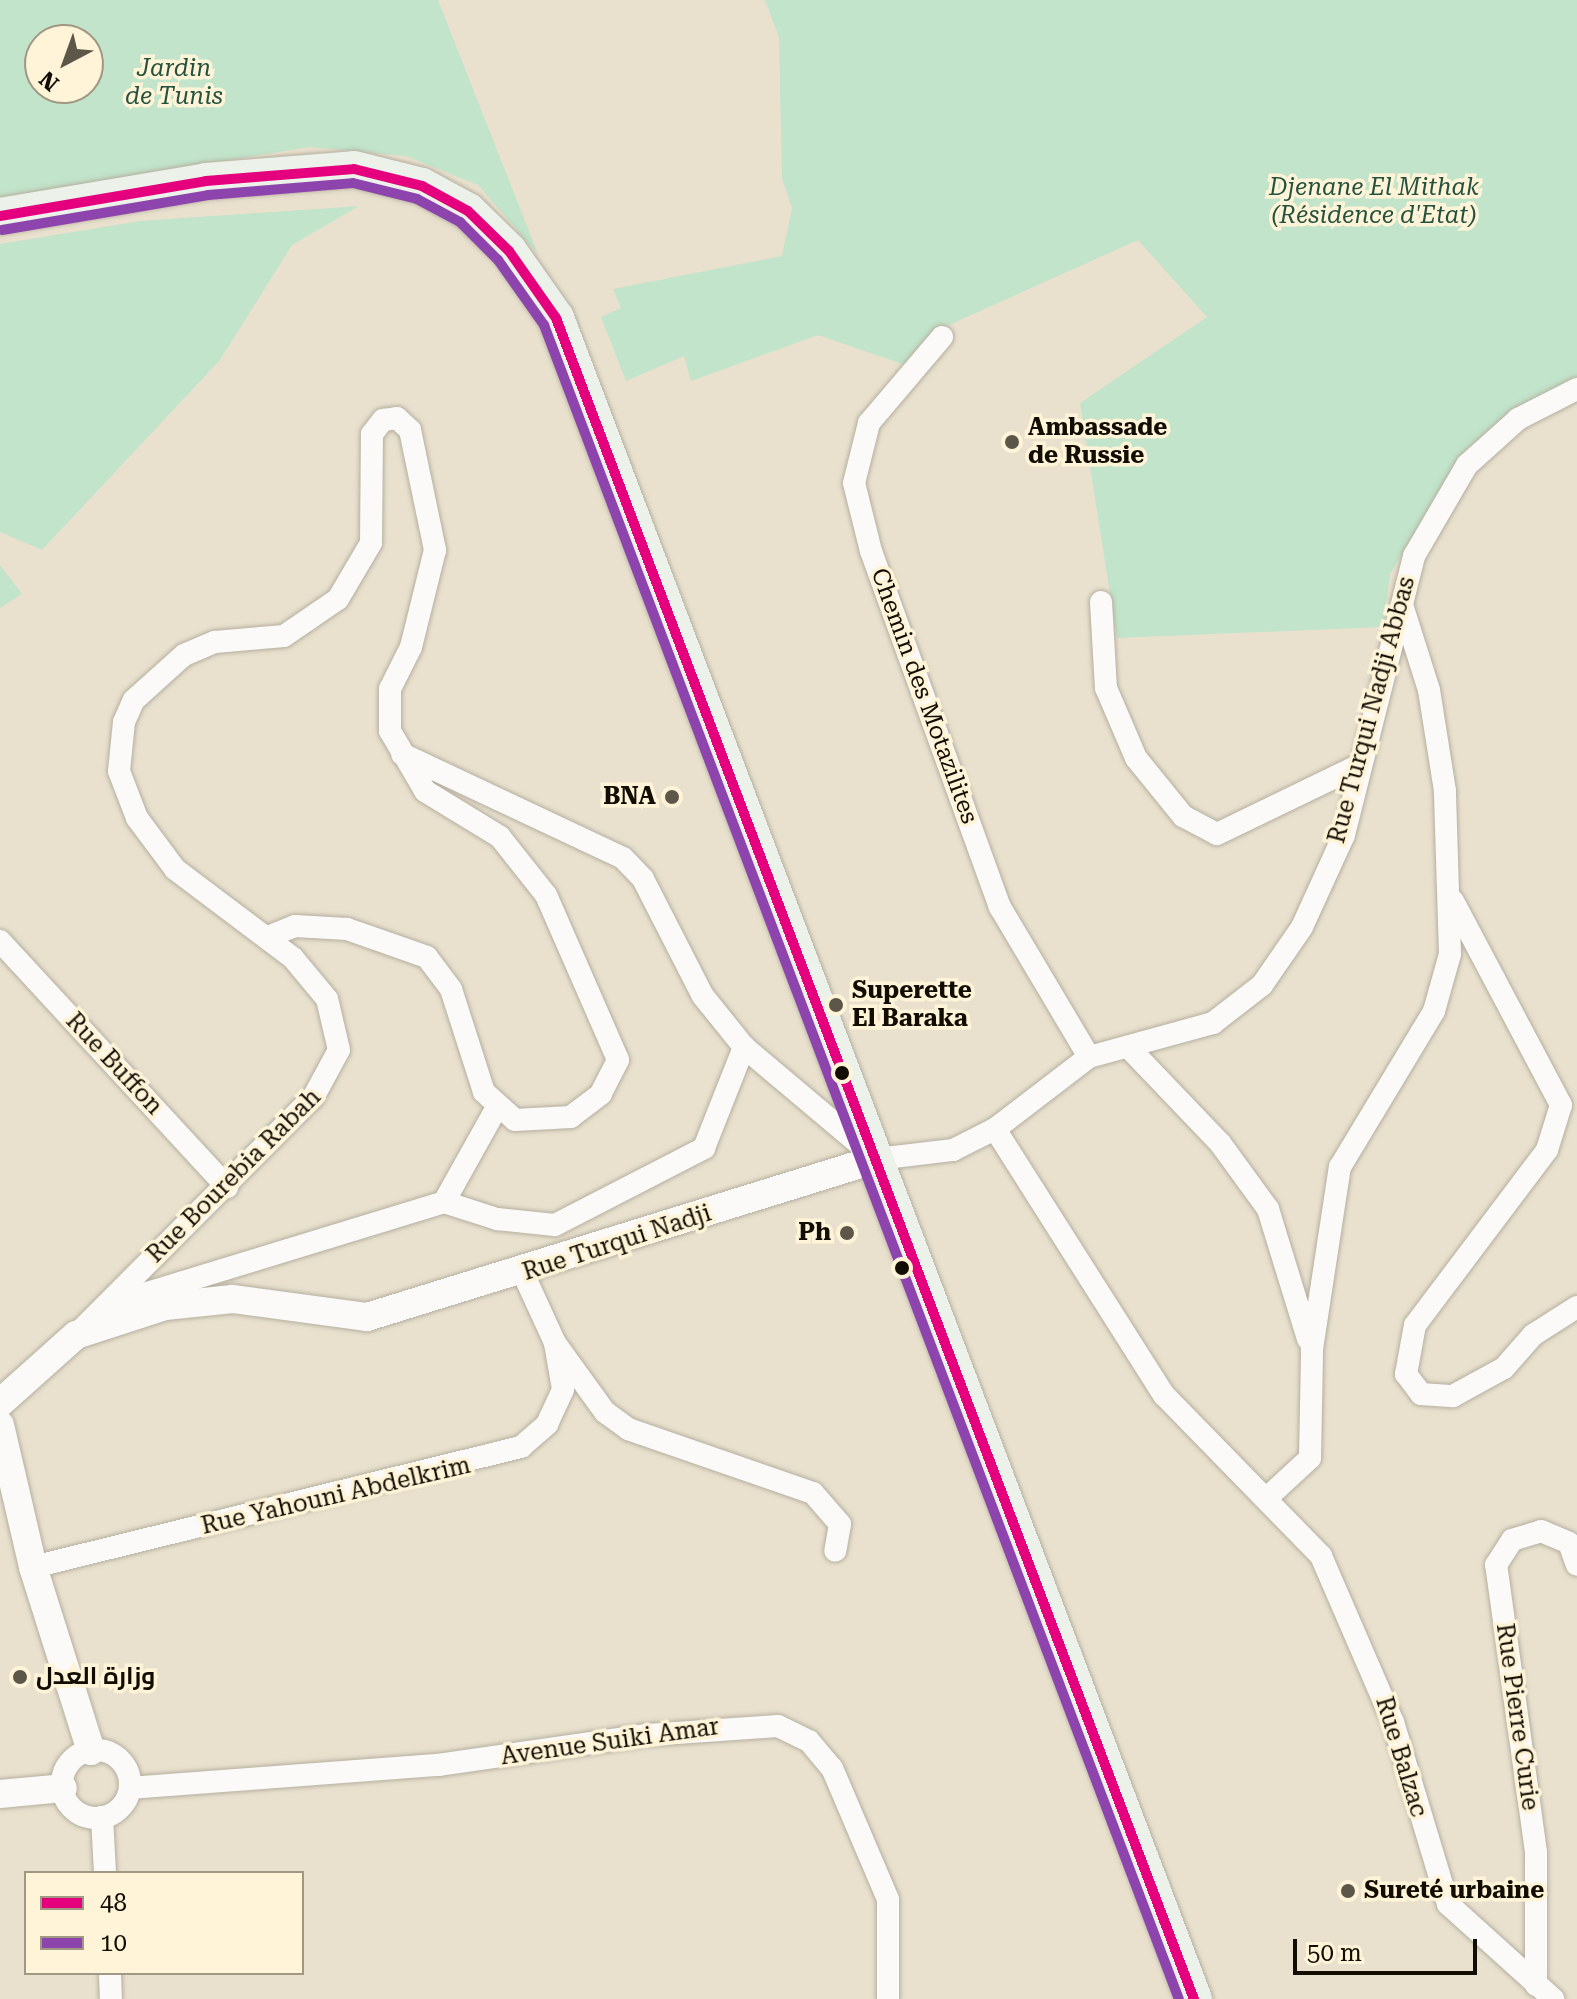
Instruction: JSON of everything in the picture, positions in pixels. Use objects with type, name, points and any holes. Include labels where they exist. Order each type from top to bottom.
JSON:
[{"type":"main road","points":[[0,216],[206,181],[354,169],[422,186],[468,211],[509,251],[556,318],[578,366],[1194,1999]]},
{"type":"street","name":"Chemin des Motazilites","points":[[942,337],[869,423],[854,483],[871,551],[1000,907],[1089,1057]]},
{"type":"street","name":"Rue Turqui Nadji Abbas","points":[[1131,1050],[1213,1023],[1262,985],[1302,927],[1344,835],[1360,765],[1394,647],[1399,596],[1467,465],[1518,419],[1577,389]]},
{"type":"street","name":"Rue Bourebia Rabah","points":[[0,1403],[106,1306],[227,1187],[326,1083],[339,1050],[327,999],[268,937],[175,869],[137,818],[119,771],[124,722],[134,700],[184,655],[215,642],[284,636],[338,599],[371,543],[372,434],[392,418],[410,430],[435,550],[411,647],[390,689],[397,752]]},
{"type":"street","points":[[1269,1496],[1310,1458],[1312,1349],[1340,1167],[1434,1011],[1450,954],[1453,901],[1429,690],[1399,596]]},
{"type":"street","points":[[1101,602],[1106,688],[1136,758],[1183,816],[1217,834],[1360,765]]},
{"type":"street","points":[[397,752],[623,858],[650,891],[703,996],[744,1047],[877,1159]]},
{"type":"street","points":[[268,937],[295,926],[347,929],[427,957],[451,989],[468,1053],[496,1109],[515,1120],[571,1117],[601,1094],[618,1060],[546,895],[500,837],[425,791],[397,752]]},
{"type":"street","points":[[1453,901],[1569,1103],[1547,1150],[1415,1325],[1406,1374],[1421,1394],[1453,1396],[1504,1368],[1533,1335],[1577,1307]]},
{"type":"street","name":"Rue Buffon","points":[[0,941],[227,1187]]},
{"type":"street","points":[[106,1306],[444,1202],[497,1219],[555,1225],[704,1148],[744,1047]]},
{"type":"street","points":[[1131,1050],[1220,1143],[1268,1209],[1312,1349]]},
{"type":"street","name":"Rue Turqui Nadji","points":[[76,1335],[165,1306],[233,1299],[367,1317],[523,1273],[877,1159],[953,1150],[995,1129],[1089,1057],[1131,1050]]},
{"type":"street","points":[[444,1202],[496,1109]]},
{"type":"street","name":"Rue Balzac","points":[[995,1129],[1164,1395],[1269,1496],[1321,1556],[1360,1636],[1448,1904],[1544,1992]]},
{"type":"street","points":[[523,1273],[555,1343],[605,1412],[628,1429],[813,1493],[840,1524],[835,1551]]},
{"type":"street","name":"Rue Yahouni Abdelkrim","points":[[33,1567],[521,1447],[547,1424],[563,1389],[555,1343]]},
{"type":"street","points":[[0,1425],[33,1567],[91,1751]]},
{"type":"street","name":"Rue Pierre Curie","points":[[1544,1992],[1536,1852],[1496,1565],[1512,1540],[1541,1531],[1569,1543],[1577,1565]]},
{"type":"street","name":"Avenue Suiki Amar","points":[[130,1788],[438,1765],[647,1735],[778,1726],[809,1741],[832,1768],[888,1899],[888,1999]]},
{"type":"street","points":[[91,1751],[120,1759],[130,1788],[121,1808],[102,1817],[81,1814],[63,1788],[66,1768],[91,1751]]},
{"type":"street","points":[[0,1794],[63,1788]]},
{"type":"street","points":[[102,1817],[105,1871]]},
{"type":"street","points":[[110,1975],[111,1999]]},
{"type":"green space","name":"Jardin de Tunis","points":[[0,0],[438,0],[538,254],[478,185],[406,156],[309,147],[0,198]]},
{"type":"green space","name":"Djenane El Mithak (Résidence d'Etat)","points":[[765,0],[1577,0],[1577,384],[1498,423],[1468,448],[1390,574],[1383,627],[1117,638],[1080,403],[1207,317],[1138,240],[942,328],[905,365],[818,335],[691,381],[684,356],[626,381],[601,317],[621,308],[613,289],[782,256],[792,208],[782,178],[779,37]]},
{"type":"green space","points":[[359,206],[292,245],[220,360],[42,550],[0,532],[0,244],[140,221]]},
{"type":"green space","points":[[0,565],[22,594],[0,608]]},
{"type":"transit line","name":"48","points":[[0,216],[206,181],[354,169],[422,186],[468,211],[509,251],[556,318],[1194,1999]]},
{"type":"transit line","name":"10","points":[[2,230],[208,195],[353,183],[417,199],[460,222],[498,260],[544,325],[1179,1999]]},
{"type":"place","name":"Ambassade de Russie","points":[[1012,442]]},
{"type":"place","name":"BNA","points":[[672,797]]},
{"type":"place","name":"Superette El Baraka","points":[[836,1005]]},
{"type":"place","name":"Ph","points":[[847,1233]]},
{"type":"place","name":"وزارة العدل","points":[[20,1677]]},
{"type":"place","name":"Sureté urbaine","points":[[1348,1891]]}]
